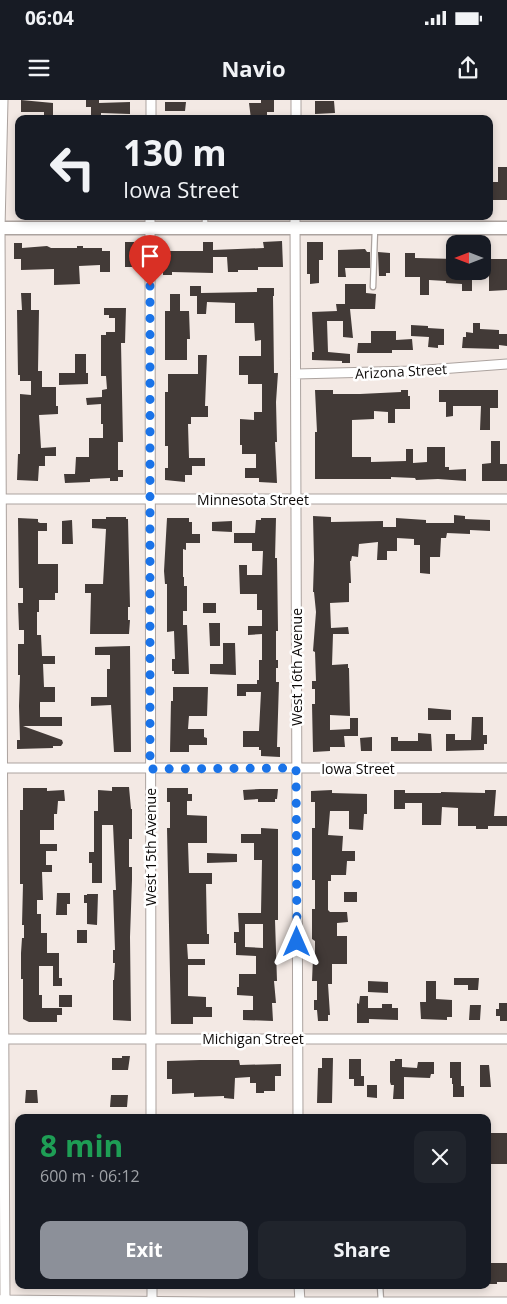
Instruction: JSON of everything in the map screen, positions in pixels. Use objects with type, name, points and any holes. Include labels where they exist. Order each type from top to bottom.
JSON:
[{"type":"main road","points":[[0,228],[150,222],[295,222],[375,228],[507,228]]},
{"type":"street","points":[[4,100],[0,200],[2,1300],[211,1303],[507,1302]]},
{"type":"street","points":[[151,100],[151,115]]},
{"type":"street","points":[[296,100],[296,115]]},
{"type":"street","name":"West 15th Avenue","points":[[150,222],[151,1114]]},
{"type":"street","name":"West 16th Avenue","points":[[295,222],[298,1114]]},
{"type":"street","name":"Arizona Street","points":[[296,374],[413,371],[507,364]]},
{"type":"street","name":"Minnesota Street","points":[[1,499],[507,499]]},
{"type":"street","name":"Iowa Street","points":[[1,768],[507,768]]},
{"type":"street","name":"Michigan Street","points":[[1,1039],[507,1038]]},
{"type":"street","points":[[152,1289],[152,1301]]},
{"type":"street","points":[[299,1289],[300,1302]]},
{"type":"lane","points":[[373,287],[375,228]]},
{"type":"lane","points":[[380,1289],[380,1302]]},
{"type":"building","points":[[21,100],[53,103],[53,115],[44,115],[44,112],[21,112]]},
{"type":"building","points":[[86,100],[99,100],[99,103],[130,102],[130,114],[101,113],[101,115],[91,115],[91,107],[86,107]]},
{"type":"building","points":[[261,100],[274,100],[274,112],[267,112],[267,115],[250,115],[249,103],[261,103]]},
{"type":"building","points":[[315,101],[334,101],[335,113],[315,114]]},
{"type":"building","points":[[165,102],[186,102],[185,111],[165,111]]},
{"type":"building","points":[[498,167],[507,167],[507,200],[493,200],[493,182],[498,182]]},
{"type":"building","points":[[282,241],[283,267],[258,267],[258,270],[228,272],[227,257],[213,257],[213,273],[172,272],[172,275],[163,275],[163,251],[203,251],[203,242],[213,242],[213,250],[264,248],[263,242]]},
{"type":"building","points":[[125,242],[134,242],[134,267],[125,267]]},
{"type":"building","points":[[307,242],[323,242],[323,260],[319,260],[319,283],[310,284],[310,274],[307,274]]},
{"type":"building","points":[[14,243],[22,243],[22,248],[47,246],[51,248],[77,248],[77,246],[83,246],[83,248],[102,248],[102,251],[110,251],[110,272],[100,272],[100,265],[79,266],[80,284],[54,285],[54,269],[21,270],[21,259],[14,259]]},
{"type":"building","points":[[365,249],[367,252],[370,252],[370,268],[345,268],[346,277],[338,277],[338,250]]},
{"type":"building","points":[[378,252],[390,253],[390,273],[386,273],[386,276],[379,276]]},
{"type":"building","points":[[405,253],[415,253],[415,258],[446,259],[446,280],[472,280],[472,291],[462,291],[462,284],[429,280],[429,295],[420,295],[420,277],[405,277]]},
{"type":"building","points":[[491,259],[507,259],[507,290],[489,291]]},
{"type":"building","points":[[345,284],[366,284],[366,293],[376,294],[375,309],[350,309],[353,338],[343,337],[343,321],[327,321],[328,352],[350,354],[350,363],[312,360],[312,352],[314,352],[312,312],[337,311],[336,304],[345,304]]},
{"type":"building","points":[[190,286],[201,286],[201,293],[257,292],[257,288],[274,288],[274,373],[278,373],[276,402],[277,442],[275,442],[277,483],[259,482],[259,478],[245,478],[245,468],[256,468],[256,454],[242,454],[242,445],[240,445],[240,419],[254,420],[254,412],[262,412],[262,384],[248,384],[248,375],[239,375],[239,356],[261,356],[261,340],[255,341],[254,323],[235,323],[235,303],[207,302],[206,314],[197,314],[197,296],[190,296]]},
{"type":"building","points":[[21,293],[31,293],[31,310],[39,310],[38,371],[42,371],[42,387],[56,387],[56,406],[58,406],[58,414],[39,415],[41,448],[56,447],[56,456],[45,456],[45,466],[39,466],[38,481],[17,480],[18,454],[20,454],[20,394],[31,395],[31,381],[20,381],[20,375],[18,375],[17,310],[22,310]]},
{"type":"building","points":[[170,294],[180,294],[180,311],[189,311],[190,339],[187,339],[187,360],[165,360],[165,311],[170,311]]},
{"type":"building","points":[[104,308],[126,308],[125,343],[121,343],[123,442],[118,442],[118,470],[123,470],[123,477],[118,477],[118,481],[110,481],[110,478],[90,479],[90,482],[65,483],[64,474],[75,474],[76,457],[89,457],[89,438],[103,438],[101,404],[87,405],[86,398],[102,397],[102,390],[107,389],[106,376],[101,376],[101,335],[106,335],[106,332],[115,332],[115,318],[109,318],[109,315],[104,315]]},
{"type":"building","points":[[473,323],[480,323],[480,329],[499,330],[499,334],[507,334],[507,346],[499,345],[499,349],[462,348],[463,337],[466,337],[466,332],[473,333]]},
{"type":"building","points":[[411,325],[444,329],[444,345],[438,345],[438,348],[428,347],[429,337],[411,336]]},
{"type":"building","points":[[371,331],[396,331],[396,340],[412,339],[413,350],[392,350],[392,353],[357,353],[358,343],[371,343]]},
{"type":"building","points":[[75,354],[86,354],[88,384],[59,385],[59,373],[75,373]]},
{"type":"building","points":[[198,355],[207,355],[205,406],[208,406],[208,417],[191,417],[191,424],[188,424],[189,458],[205,458],[205,466],[192,466],[192,475],[185,475],[185,482],[165,480],[165,468],[168,468],[168,446],[165,446],[165,392],[168,392],[168,374],[198,374]]},
{"type":"building","points":[[315,390],[333,390],[333,394],[360,394],[408,390],[410,409],[395,409],[395,423],[388,423],[388,412],[374,411],[374,419],[352,420],[352,457],[371,457],[371,462],[406,461],[406,449],[413,449],[413,463],[427,462],[427,447],[445,447],[445,467],[449,467],[449,470],[466,469],[466,481],[416,480],[415,478],[391,477],[391,479],[315,479],[315,432],[317,432]]},
{"type":"building","points":[[439,390],[498,390],[498,408],[490,408],[490,430],[480,430],[481,406],[453,406],[453,416],[446,417],[446,402],[439,402]]},
{"type":"building","points":[[491,441],[500,441],[500,464],[507,464],[507,481],[482,481],[482,464],[491,463]]},
{"type":"building","points":[[454,515],[465,516],[465,519],[490,520],[490,531],[470,530],[470,534],[447,533],[446,538],[441,538],[440,557],[430,557],[430,574],[420,573],[420,545],[414,545],[414,539],[397,538],[397,551],[387,551],[387,560],[377,560],[378,542],[359,544],[358,557],[352,556],[350,561],[351,583],[349,583],[349,602],[330,603],[331,628],[348,627],[349,634],[333,634],[332,665],[348,664],[350,716],[330,715],[330,730],[350,729],[350,718],[358,718],[358,736],[344,736],[345,747],[330,747],[330,751],[313,752],[312,704],[315,704],[315,689],[312,689],[312,681],[316,681],[315,652],[313,651],[316,612],[313,592],[313,516],[331,517],[331,522],[383,521],[383,527],[396,527],[396,518],[426,520],[426,523],[454,523]]},
{"type":"building","points":[[106,517],[126,517],[128,519],[129,634],[90,634],[91,593],[85,593],[85,584],[103,584],[106,529],[92,528],[92,519],[106,519]]},
{"type":"building","points":[[18,518],[38,519],[40,523],[47,523],[47,531],[38,531],[38,564],[58,564],[58,593],[55,593],[55,600],[39,600],[37,635],[41,635],[42,656],[55,656],[55,664],[43,664],[44,687],[55,687],[55,702],[40,702],[40,717],[62,717],[62,726],[23,726],[62,740],[61,746],[53,746],[53,748],[17,749],[17,740],[20,740],[18,644],[24,644],[24,630],[19,630],[18,603],[23,603],[23,588],[19,588]]},
{"type":"building","points":[[167,518],[189,518],[189,522],[192,522],[192,534],[200,534],[200,543],[186,543],[186,550],[183,549],[183,577],[184,586],[187,586],[187,611],[183,611],[183,625],[187,625],[189,674],[174,674],[174,671],[172,671],[172,659],[175,659],[174,631],[167,632],[167,584],[165,584],[164,571]]},
{"type":"building","points":[[261,518],[276,518],[275,558],[277,558],[278,631],[276,631],[276,660],[278,660],[278,668],[276,668],[276,682],[279,682],[277,747],[280,747],[280,757],[261,756],[259,747],[243,747],[243,731],[259,731],[261,692],[246,692],[246,696],[237,696],[237,684],[257,684],[257,680],[259,680],[259,660],[262,660],[262,634],[248,635],[248,626],[262,626],[262,610],[257,610],[257,594],[240,594],[239,565],[247,565],[247,575],[262,575],[263,551],[252,551],[252,543],[234,543],[234,533],[255,533],[256,520],[261,520]]},
{"type":"building","points":[[72,520],[73,544],[62,544],[62,521]]},
{"type":"building","points":[[232,521],[232,532],[212,531],[212,522]]},
{"type":"building","points":[[203,603],[216,603],[216,613],[203,613]]},
{"type":"building","points":[[209,623],[220,623],[220,646],[210,646]]},
{"type":"building","points":[[223,643],[235,643],[236,675],[210,674],[210,664],[223,664]]},
{"type":"building","points":[[130,646],[131,752],[114,752],[111,705],[91,706],[91,697],[107,697],[107,669],[110,669],[110,655],[95,655],[95,647]]},
{"type":"building","points":[[173,687],[208,687],[207,716],[189,716],[188,729],[204,729],[207,745],[189,745],[189,752],[170,752]]},
{"type":"building","points":[[428,708],[451,710],[451,720],[428,720]]},
{"type":"building","points":[[472,717],[483,717],[483,735],[487,735],[487,744],[484,744],[484,750],[446,751],[446,734],[455,734],[455,740],[471,740]]},
{"type":"building","points":[[418,733],[431,734],[432,751],[391,751],[391,737],[398,737],[398,741],[418,741]]},
{"type":"building","points":[[372,737],[372,751],[361,751],[360,738]]},
{"type":"building","points":[[112,787],[129,787],[132,809],[132,839],[129,839],[129,867],[132,867],[130,937],[131,1021],[113,1020],[115,963],[113,963],[113,950],[115,950],[113,890],[116,890],[113,825],[102,825],[102,883],[92,883],[92,863],[89,863],[89,852],[94,852],[94,811],[98,811],[98,790],[112,791]]},
{"type":"building","points":[[23,788],[47,788],[47,791],[64,790],[65,801],[58,801],[57,814],[54,814],[54,830],[40,830],[40,844],[57,844],[57,851],[46,851],[46,865],[52,865],[52,872],[42,872],[43,900],[37,900],[37,914],[41,914],[41,933],[47,933],[47,953],[59,953],[59,978],[62,978],[62,986],[53,986],[53,966],[39,966],[39,995],[42,995],[42,1008],[62,1008],[62,1015],[57,1015],[57,1022],[29,1022],[23,1019],[21,953],[24,925],[22,925],[23,884],[20,884],[20,810],[23,810]]},
{"type":"building","points":[[167,788],[188,788],[188,794],[192,794],[192,801],[187,801],[187,815],[207,816],[207,843],[188,843],[189,873],[212,873],[212,884],[206,884],[209,944],[187,944],[188,959],[205,959],[205,965],[188,965],[188,996],[206,997],[206,1007],[212,1007],[212,1017],[193,1017],[193,1024],[171,1024],[167,828],[170,828],[170,802],[167,802]]},
{"type":"building","points":[[278,789],[275,802],[258,802],[258,799],[244,800],[243,790]]},
{"type":"building","points":[[332,790],[332,793],[367,794],[367,814],[364,814],[363,830],[349,829],[349,811],[330,811],[328,835],[343,836],[342,851],[355,851],[355,861],[347,861],[346,875],[331,875],[331,881],[328,881],[328,910],[330,912],[347,912],[348,922],[337,923],[337,936],[347,936],[347,964],[332,964],[332,984],[328,984],[330,1015],[328,1015],[328,1021],[318,1021],[317,1010],[314,1010],[314,1000],[317,1000],[317,981],[312,981],[313,957],[315,957],[315,941],[312,939],[312,909],[315,909],[315,880],[312,880],[312,828],[315,828],[315,802],[311,802],[311,791]]},
{"type":"building","points":[[394,790],[405,790],[405,793],[485,793],[485,790],[496,790],[494,816],[507,816],[507,826],[488,826],[488,829],[476,829],[476,826],[458,826],[458,808],[442,807],[441,825],[422,825],[422,803],[405,803],[405,809],[394,809]]},
{"type":"building","points":[[261,828],[278,829],[278,920],[275,920],[277,981],[274,981],[276,1003],[272,1003],[273,1021],[243,1020],[243,1010],[253,1010],[253,996],[237,995],[239,974],[256,974],[256,956],[236,955],[234,932],[239,932],[238,913],[261,913],[262,860],[254,860],[254,843],[241,843],[241,834],[261,834]],"holes":[[[245,924],[263,924],[263,948],[245,947]]]},
{"type":"building","points":[[207,853],[237,854],[237,862],[207,863]]},
{"type":"building","points":[[344,892],[357,892],[357,902],[344,902]]},
{"type":"building","points":[[57,893],[70,893],[67,915],[56,915]]},
{"type":"building","points":[[98,894],[97,925],[87,924],[87,903],[84,903],[84,895]]},
{"type":"building","points":[[77,930],[87,930],[87,943],[77,943]]},
{"type":"building","points":[[454,978],[479,978],[478,990],[468,990],[468,985],[454,985]]},
{"type":"building","points":[[368,981],[388,982],[388,993],[368,992]]},
{"type":"building","points":[[426,981],[436,981],[436,999],[452,1000],[452,1017],[447,1017],[447,1020],[421,1019],[420,1002],[426,1002]]},
{"type":"building","points":[[59,995],[72,995],[72,1007],[59,1007]]},
{"type":"building","points":[[360,996],[368,996],[368,1008],[382,1008],[382,1004],[392,1004],[392,1008],[398,1008],[398,1020],[369,1019],[369,1023],[357,1023],[357,1003],[359,1004]]},
{"type":"building","points":[[499,1003],[507,1003],[507,1021],[500,1021],[500,1016],[496,1016],[496,1009],[499,1009]]},
{"type":"building","points":[[470,1005],[481,1005],[480,1020],[469,1020]]},
{"type":"building","points":[[122,1056],[130,1056],[128,1070],[112,1070],[112,1058],[122,1058]]},
{"type":"building","points":[[322,1058],[333,1058],[332,1103],[317,1103],[318,1068],[322,1068]]},
{"type":"building","points":[[349,1059],[361,1059],[361,1076],[364,1076],[364,1086],[354,1086],[354,1079],[349,1079]]},
{"type":"building","points":[[395,1059],[402,1059],[402,1067],[417,1068],[418,1062],[434,1062],[434,1074],[431,1074],[430,1078],[404,1077],[404,1099],[393,1099],[394,1085],[391,1085],[390,1082],[390,1061],[395,1061]]},
{"type":"building","points":[[239,1060],[240,1065],[281,1064],[281,1076],[275,1076],[275,1091],[264,1091],[264,1093],[256,1093],[256,1083],[250,1083],[250,1077],[235,1078],[234,1099],[224,1098],[224,1096],[194,1097],[194,1093],[172,1094],[172,1079],[167,1079],[167,1061]]},
{"type":"building","points":[[450,1062],[461,1062],[461,1086],[464,1086],[464,1097],[453,1097]]},
{"type":"building","points":[[480,1065],[489,1065],[491,1087],[480,1087]]},
{"type":"building","points":[[367,1085],[377,1085],[377,1098],[367,1097]]},
{"type":"building","points":[[26,1090],[37,1090],[38,1103],[25,1103]]},
{"type":"building","points":[[111,1095],[128,1095],[127,1107],[110,1107]]},
{"type":"building","points":[[491,1133],[507,1133],[507,1164],[491,1164]]},
{"type":"building","points":[[491,1263],[507,1263],[507,1282],[497,1282],[497,1284],[491,1284]]},
{"type":"route","points":[[150,286],[150,769],[296,768],[297,942]]}]
